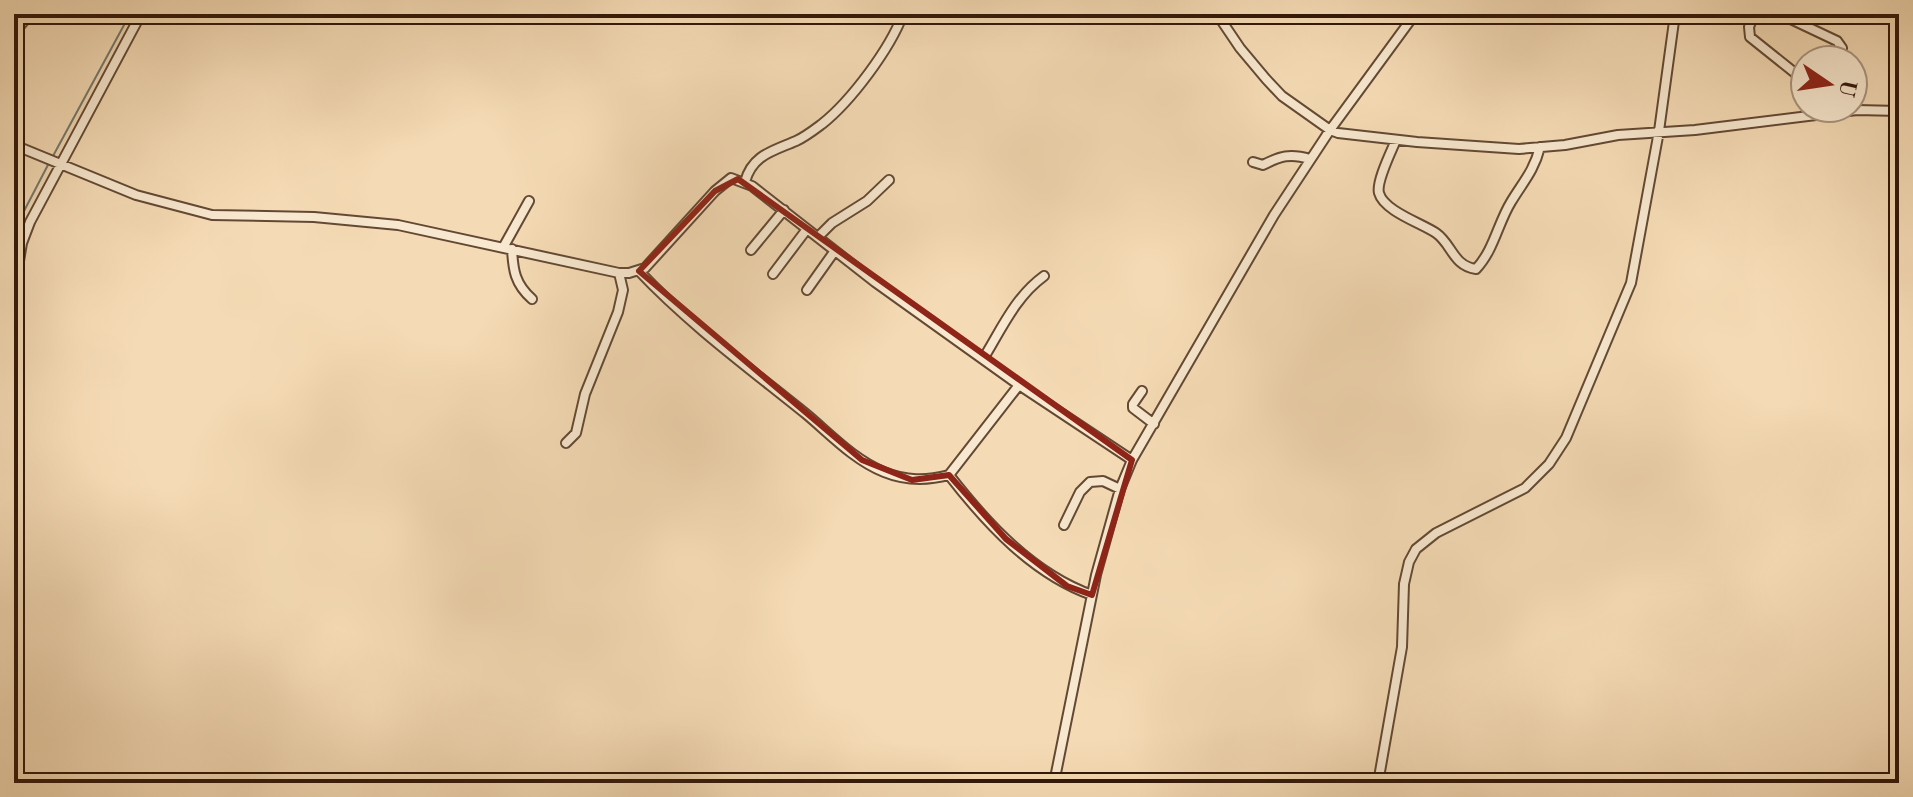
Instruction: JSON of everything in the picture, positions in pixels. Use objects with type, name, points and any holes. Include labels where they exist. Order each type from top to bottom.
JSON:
[{"type":"street","points":[[14,33],[30,14]]},
{"type":"street","points":[[15,783],[17,273],[22,243],[30,222],[141,14]]},
{"type":"street","points":[[745,182],[760,157],[799,140],[832,115],[888,47],[903,14]]},
{"type":"street","points":[[1217,14],[1240,48],[1282,96],[1330,130],[1396,140],[1495,148],[1540,147],[1789,116]]},
{"type":"street","points":[[1054,783],[1092,595],[1120,489],[1132,460],[1251,253],[1310,159],[1415,14]]},
{"type":"street","points":[[1378,783],[1402,647],[1404,584],[1409,562],[1416,549],[1436,533],[1525,488],[1559,450],[1631,283],[1659,131],[1675,14]]},
{"type":"street","points":[[1754,14],[1749,27],[1750,37],[1789,68]]},
{"type":"street","points":[[1780,14],[1839,44]]},
{"type":"street","points":[[1869,110],[1899,111]]},
{"type":"street","points":[[1396,140],[1380,183],[1379,192],[1383,200],[1401,214],[1443,237],[1459,262],[1476,269],[1491,246],[1510,204],[1531,175],[1540,147]]},
{"type":"street","points":[[14,145],[136,195],[212,215],[314,217],[398,225],[619,273],[639,271],[652,262],[731,178],[745,182],[834,252],[1019,385],[1132,460]]},
{"type":"street","points":[[1253,162],[1263,165],[1285,155],[1310,159]]},
{"type":"street","points":[[818,237],[832,223],[867,201],[889,180]]},
{"type":"street","points":[[529,201],[508,247],[517,283],[532,299]]},
{"type":"street","points":[[751,250],[784,210]]},
{"type":"street","points":[[773,274],[807,229]]},
{"type":"street","points":[[807,290],[834,252]]},
{"type":"street","points":[[639,271],[690,321],[862,460],[881,471],[912,480],[949,475],[1019,385]]},
{"type":"street","points":[[566,443],[576,433],[585,394],[618,312],[623,290],[619,273]]},
{"type":"street","points":[[983,359],[1013,309],[1033,284],[1044,276]]},
{"type":"street","points":[[1142,391],[1133,408],[1154,424]]},
{"type":"street","points":[[949,475],[1021,552],[1067,586],[1092,595]]},
{"type":"street","points":[[1064,525],[1080,492],[1090,482],[1103,481],[1120,489]]},
{"type":"highlighted area","points":[[738,179],[1132,460],[1092,595],[1067,586],[1006,539],[949,475],[912,480],[862,460],[639,271],[715,191]]},
{"type":"waterway","points":[[53,156],[130,14]]},
{"type":"waterway","points":[[14,236],[50,161]]}]
